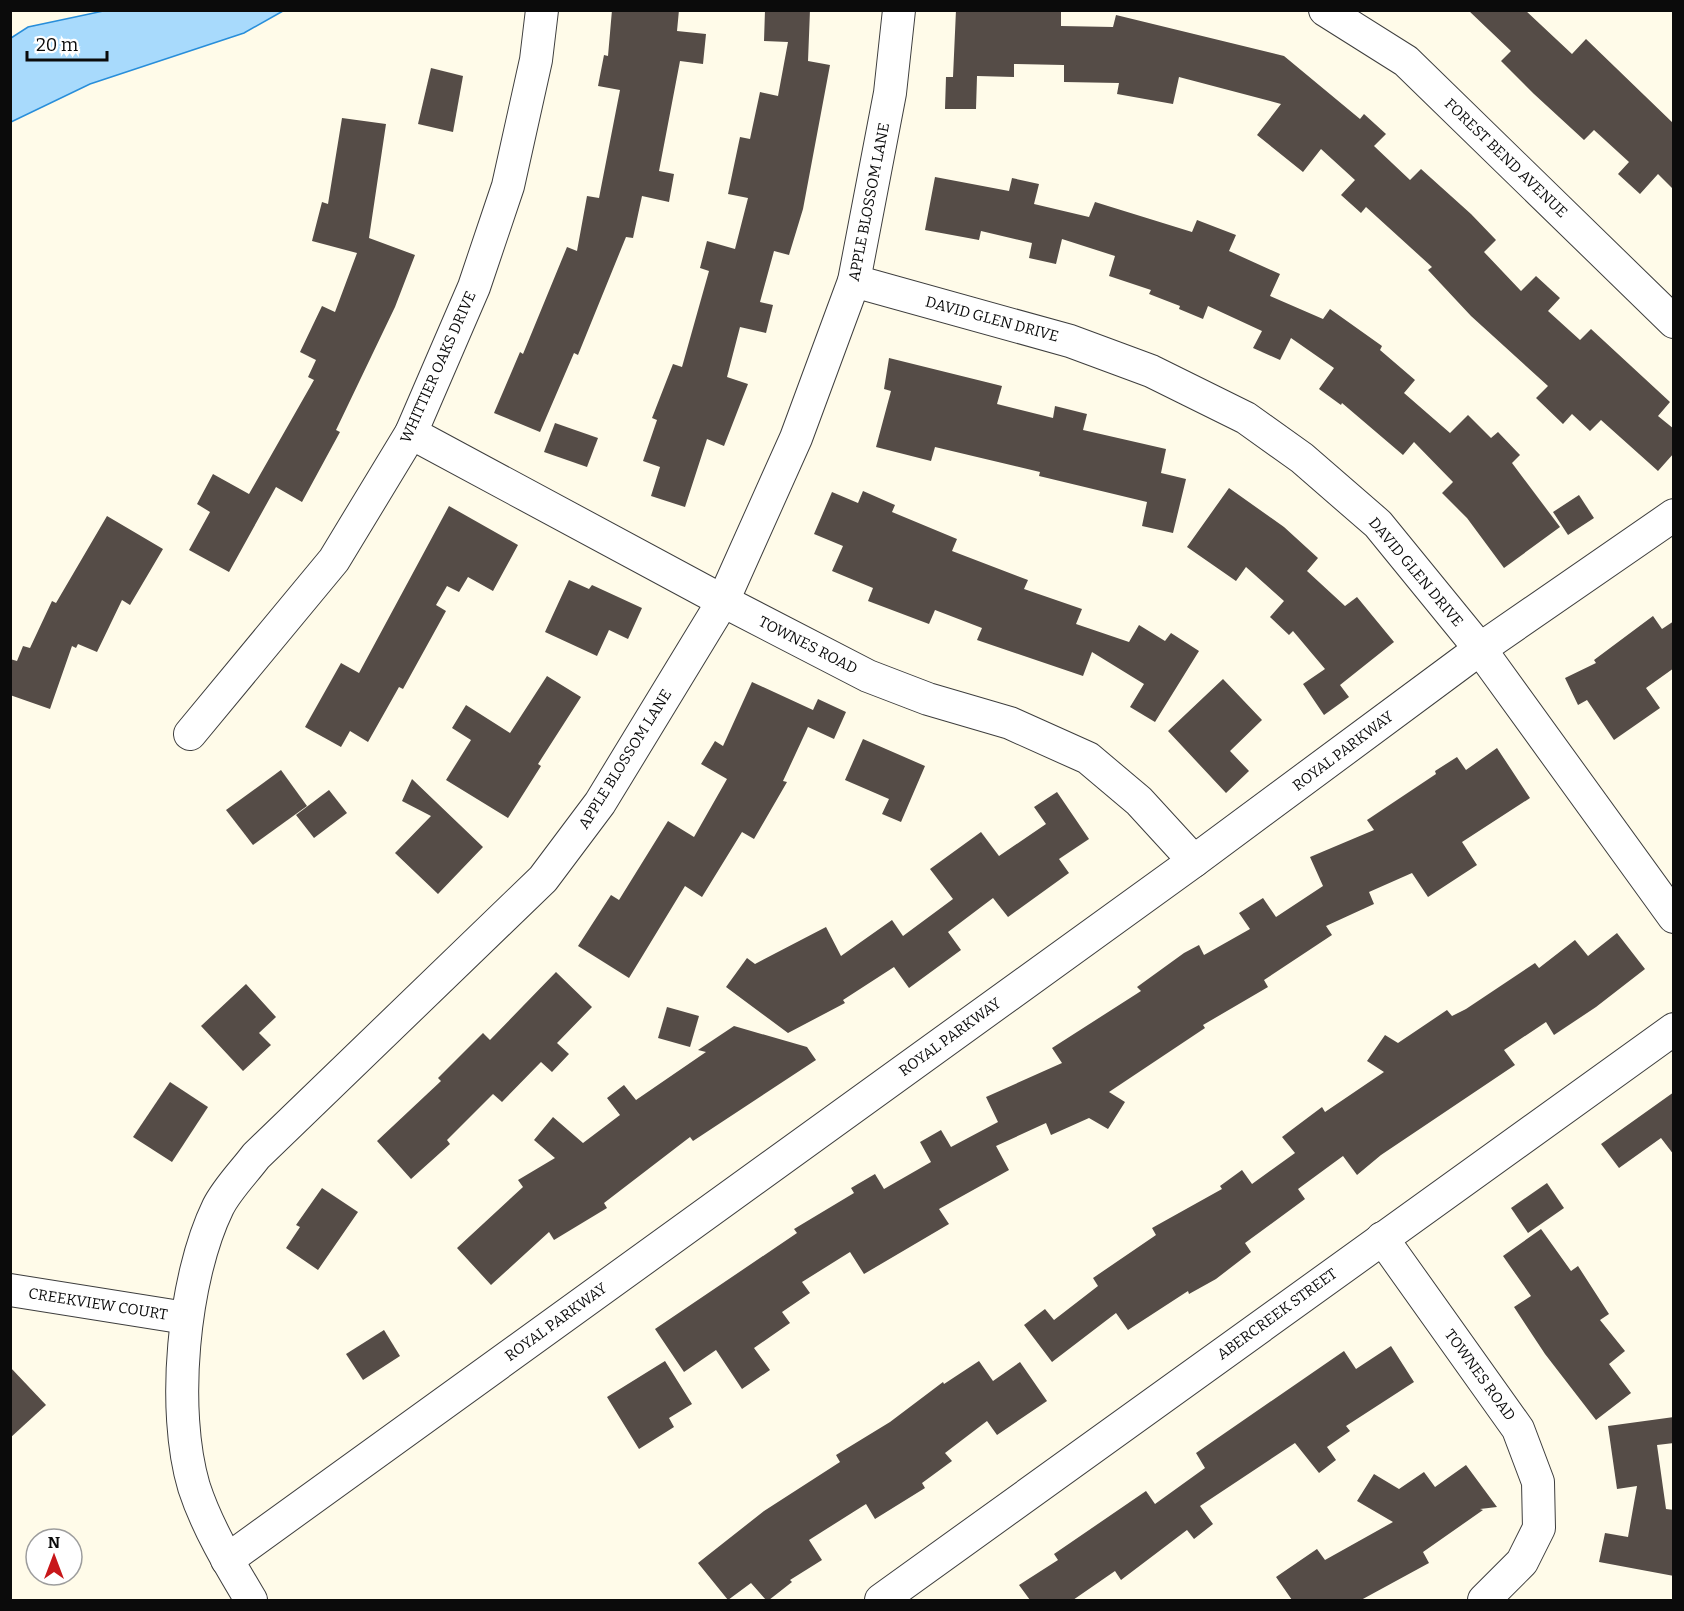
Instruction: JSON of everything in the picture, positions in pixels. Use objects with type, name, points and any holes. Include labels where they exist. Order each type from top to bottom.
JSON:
[{"type":"street","name":"WHITTIER OAKS DRIVE","points":[[190,734],[334,560],[411,433],[474,287],[508,186],[536,60],[542,10]]},
{"type":"street","name":"APPLE BLOSSOM LANE","points":[[251,1600],[227,1560],[194,1487],[183,1423],[186,1318],[196,1264],[218,1205],[256,1156],[543,879],[600,803],[723,601],[796,438],[854,282],[890,93],[899,10]]},
{"type":"street","name":"FOREST BEND AVENUE","points":[[1325,10],[1406,61],[1674,322]]},
{"type":"street","name":"DAVID GLEN DRIVE","points":[[854,282],[1070,340],[1151,371],[1246,418],[1302,458],[1378,524],[1480,649],[1674,917]]},
{"type":"street","name":"TOWNES ROAD","points":[[411,433],[723,601],[868,676],[928,699],[1011,723],[1089,758],[1139,801],[1194,861]]},
{"type":"street","name":"ROYAL PARKWAY","points":[[227,1560],[1194,861],[1480,649],[1674,514]]},
{"type":"street","name":"ABERCREEK STREET","points":[[880,1600],[1674,1029]]},
{"type":"street","name":"TOWNES ROAD","points":[[1382,1238],[1518,1429],[1538,1482],[1539,1528],[1522,1562],[1484,1600]]},
{"type":"street","name":"CREEKVIEW COURT","points":[[10,1290],[186,1318]]},
{"type":"water","points":[[108,10],[283,11],[244,33],[90,84],[11,122],[11,38],[28,27]]},
{"type":"building","points":[[612,10],[679,10],[677,31],[706,34],[703,64],[680,61],[659,171],[674,174],[669,202],[642,196],[633,238],[626,237],[578,355],[574,353],[540,432],[494,413],[520,352],[523,354],[567,247],[577,251],[587,196],[599,198],[620,90],[598,86],[604,55],[608,56]]},
{"type":"building","points":[[765,10],[810,10],[808,61],[830,65],[803,209],[789,255],[774,251],[760,302],[773,305],[766,333],[740,327],[727,377],[748,384],[724,446],[707,439],[685,507],[651,496],[660,467],[643,461],[657,420],[652,418],[673,364],[682,367],[709,271],[700,268],[707,241],[735,249],[748,198],[728,194],[740,137],[750,139],[760,92],[778,96],[788,42],[764,41]]},
{"type":"building","points":[[956,10],[1061,10],[1061,26],[1113,27],[1116,15],[1284,56],[1360,119],[1364,114],[1386,134],[1374,146],[1410,180],[1421,169],[1471,214],[1496,240],[1484,252],[1521,291],[1536,276],[1560,298],[1548,311],[1580,340],[1591,329],[1670,402],[1658,416],[1674,429],[1674,453],[1658,471],[1601,420],[1590,431],[1572,414],[1563,424],[1536,398],[1548,386],[1471,316],[1428,270],[1432,267],[1366,207],[1361,213],[1341,195],[1355,180],[1321,149],[1303,172],[1257,135],[1281,104],[1179,77],[1173,104],[1117,94],[1119,83],[1064,82],[1064,65],[1014,64],[1014,77],[977,76],[976,109],[945,109],[946,77],[953,77]]},
{"type":"building","points":[[1468,10],[1525,10],[1572,54],[1586,39],[1674,124],[1674,190],[1658,174],[1640,194],[1618,174],[1629,162],[1594,130],[1584,140],[1534,94],[1501,61],[1511,51]]},
{"type":"building","points":[[431,68],[463,76],[453,132],[418,124]]},
{"type":"building","points":[[342,118],[386,124],[369,238],[415,255],[395,307],[336,430],[340,432],[302,502],[276,487],[229,572],[189,550],[210,512],[197,504],[213,474],[249,494],[314,380],[308,377],[316,360],[300,352],[322,306],[335,312],[357,253],[312,241],[322,202],[328,204]]},
{"type":"building","points":[[935,177],[1009,191],[1012,178],[1039,184],[1034,204],[1089,217],[1095,202],[1192,232],[1197,220],[1236,235],[1229,251],[1280,274],[1270,296],[1323,319],[1330,309],[1382,346],[1380,350],[1415,380],[1404,393],[1450,433],[1468,415],[1491,438],[1498,432],[1520,455],[1512,463],[1560,527],[1504,568],[1467,518],[1442,493],[1453,482],[1414,442],[1403,455],[1342,403],[1341,405],[1319,389],[1334,368],[1291,338],[1280,360],[1253,348],[1262,331],[1208,306],[1203,319],[1179,309],[1180,306],[1149,294],[1151,290],[1109,276],[1115,256],[1062,239],[1056,264],[1029,258],[1032,243],[981,231],[979,240],[925,230]]},
{"type":"building","points":[[889,358],[1002,386],[997,404],[1053,418],[1055,406],[1087,414],[1083,430],[1166,449],[1161,473],[1186,479],[1173,533],[1142,526],[1147,502],[1039,476],[1040,472],[935,447],[931,461],[876,447],[891,391],[884,389]]},
{"type":"building","points":[[555,423],[598,438],[587,467],[544,452]]},
{"type":"building","points":[[1229,488],[1284,527],[1318,558],[1307,571],[1345,606],[1357,597],[1394,642],[1340,685],[1349,697],[1324,715],[1303,684],[1325,669],[1293,631],[1289,635],[1270,617],[1284,601],[1246,567],[1236,581],[1187,547]]},
{"type":"building","points":[[863,491],[895,505],[892,512],[957,539],[952,551],[1028,580],[1024,589],[1082,609],[1076,624],[1129,642],[1139,625],[1165,641],[1171,633],[1199,651],[1155,722],[1130,707],[1144,684],[1092,652],[1083,676],[977,640],[982,628],[935,610],[929,624],[868,601],[873,588],[832,571],[843,546],[814,534],[832,492],[858,503]]},
{"type":"building","points":[[1579,495],[1594,518],[1568,535],[1553,512]]},
{"type":"building","points":[[449,506],[518,545],[493,591],[468,577],[459,592],[447,586],[436,605],[446,611],[403,689],[399,687],[368,742],[350,731],[341,747],[305,727],[341,663],[359,673]]},
{"type":"building","points":[[107,516],[163,549],[130,605],[122,600],[97,652],[78,644],[76,648],[72,646],[50,709],[10,695],[10,659],[17,661],[23,646],[30,648],[52,601],[56,603]]},
{"type":"building","points":[[569,580],[589,589],[592,585],[642,608],[628,639],[609,630],[597,656],[545,632]]},
{"type":"building","points":[[1653,616],[1662,629],[1674,621],[1674,668],[1646,688],[1660,708],[1614,740],[1587,700],[1578,705],[1565,678],[1596,663],[1594,660]]},
{"type":"building","points":[[547,676],[581,697],[538,764],[541,766],[508,818],[446,780],[471,740],[452,728],[466,705],[510,733]]},
{"type":"building","points":[[1223,679],[1262,720],[1230,751],[1249,771],[1226,793],[1168,731]]},
{"type":"building","points":[[752,682],[813,710],[818,699],[846,712],[834,739],[808,727],[783,781],[787,782],[754,839],[742,832],[702,897],[685,886],[629,978],[578,946],[611,895],[619,900],[668,821],[694,837],[727,779],[701,764],[715,741],[723,746]]},
{"type":"building","points":[[863,739],[925,766],[901,822],[882,814],[889,799],[845,780]]},
{"type":"building","points":[[1497,748],[1530,798],[1462,842],[1477,865],[1428,897],[1412,873],[1369,892],[1374,904],[1326,926],[1332,935],[1264,980],[1268,987],[1203,1025],[1205,1028],[1109,1092],[1125,1102],[1108,1129],[1089,1118],[1051,1135],[1046,1123],[996,1146],[1009,1170],[939,1209],[949,1224],[864,1274],[850,1252],[802,1282],[810,1293],[782,1312],[790,1323],[754,1348],[770,1370],[742,1389],[716,1350],[684,1372],[655,1329],[797,1233],[794,1229],[854,1193],[851,1188],[875,1174],[884,1189],[931,1162],[920,1142],[941,1130],[951,1147],[998,1122],[986,1097],[1062,1063],[1052,1048],[1141,991],[1137,987],[1184,953],[1199,945],[1204,955],[1250,929],[1239,913],[1263,898],[1276,917],[1323,886],[1310,857],[1374,830],[1367,820],[1436,774],[1435,771],[1457,757],[1466,770]]},
{"type":"building","points":[[281,770],[307,806],[253,845],[226,810]]},
{"type":"building","points":[[412,779],[483,847],[438,894],[395,853],[431,816],[402,801]]},
{"type":"building","points":[[329,790],[347,813],[314,838],[296,815]]},
{"type":"building","points":[[1057,792],[1089,839],[1059,859],[1069,873],[1008,917],[993,898],[948,932],[961,950],[909,988],[894,967],[843,1000],[845,1003],[788,1033],[726,987],[747,958],[755,964],[826,927],[841,956],[892,920],[903,936],[953,899],[930,869],[981,832],[999,856],[1046,824],[1034,807]]},
{"type":"building","points":[[1617,933],[1645,969],[1596,1007],[1554,1035],[1546,1022],[1504,1050],[1515,1065],[1381,1155],[1357,1175],[1343,1156],[1298,1189],[1305,1199],[1245,1243],[1251,1252],[1216,1279],[1189,1294],[1188,1291],[1128,1330],[1116,1313],[1052,1362],[1024,1325],[1045,1309],[1054,1320],[1098,1286],[1093,1278],[1156,1235],[1152,1228],[1222,1189],[1220,1186],[1242,1170],[1252,1184],[1295,1153],[1282,1137],[1322,1107],[1325,1112],[1384,1072],[1367,1061],[1385,1035],[1398,1043],[1447,1010],[1452,1016],[1466,1009],[1535,963],[1539,968],[1575,940],[1588,956]]},
{"type":"building","points":[[556,972],[592,1007],[557,1043],[569,1054],[552,1072],[541,1062],[502,1102],[493,1094],[447,1140],[450,1144],[411,1179],[377,1141],[441,1081],[438,1078],[483,1033],[490,1040]]},
{"type":"building","points":[[246,984],[276,1017],[259,1033],[271,1045],[243,1071],[201,1026]]},
{"type":"building","points":[[667,1007],[699,1016],[690,1047],[658,1038]]},
{"type":"building","points":[[734,1026],[807,1047],[816,1060],[693,1141],[690,1137],[604,1203],[607,1208],[554,1240],[549,1232],[491,1285],[457,1248],[523,1187],[518,1180],[555,1158],[534,1140],[553,1117],[583,1143],[620,1115],[607,1098],[624,1085],[636,1100],[706,1052],[698,1050]]},
{"type":"building","points":[[170,1082],[208,1107],[172,1162],[133,1137]]},
{"type":"building","points":[[1674,1092],[1674,1155],[1661,1138],[1619,1168],[1601,1144]]},
{"type":"building","points":[[1547,1183],[1564,1208],[1528,1233],[1511,1208]]},
{"type":"building","points":[[322,1188],[358,1212],[318,1270],[286,1248],[300,1227],[296,1225]]},
{"type":"building","points":[[1541,1229],[1571,1271],[1578,1266],[1609,1314],[1600,1320],[1625,1351],[1609,1364],[1631,1393],[1596,1420],[1545,1354],[1514,1307],[1531,1296],[1503,1256]]},
{"type":"building","points":[[384,1330],[400,1356],[363,1380],[346,1354]]},
{"type":"building","points":[[1391,1346],[1414,1382],[1346,1426],[1350,1431],[1327,1447],[1336,1460],[1319,1473],[1295,1443],[1200,1506],[1213,1524],[1194,1539],[1187,1530],[1121,1580],[1115,1571],[1073,1600],[1030,1600],[1019,1585],[1058,1560],[1054,1554],[1146,1491],[1155,1504],[1205,1468],[1196,1453],[1344,1351],[1356,1369]]},
{"type":"building","points":[[665,1361],[692,1404],[669,1418],[674,1427],[639,1449],[607,1397]]},
{"type":"building","points":[[979,1361],[993,1381],[1020,1362],[1047,1401],[997,1435],[987,1421],[945,1453],[952,1461],[922,1483],[925,1488],[875,1519],[866,1504],[809,1540],[822,1560],[790,1580],[792,1582],[769,1600],[766,1600],[751,1583],[728,1600],[698,1563],[764,1511],[840,1462],[836,1455],[890,1422],[943,1382],[944,1384]]},
{"type":"building","points":[[10,1367],[46,1405],[10,1438]]},
{"type":"building","points":[[1674,1417],[1674,1443],[1657,1445],[1666,1509],[1674,1510],[1674,1576],[1599,1562],[1605,1533],[1628,1537],[1637,1486],[1617,1489],[1608,1426]]},
{"type":"building","points":[[1466,1465],[1497,1507],[1480,1509],[1483,1510],[1423,1552],[1429,1563],[1361,1600],[1292,1600],[1276,1577],[1317,1549],[1325,1560],[1393,1522],[1357,1501],[1374,1474],[1399,1489],[1424,1472],[1435,1487]]}]
